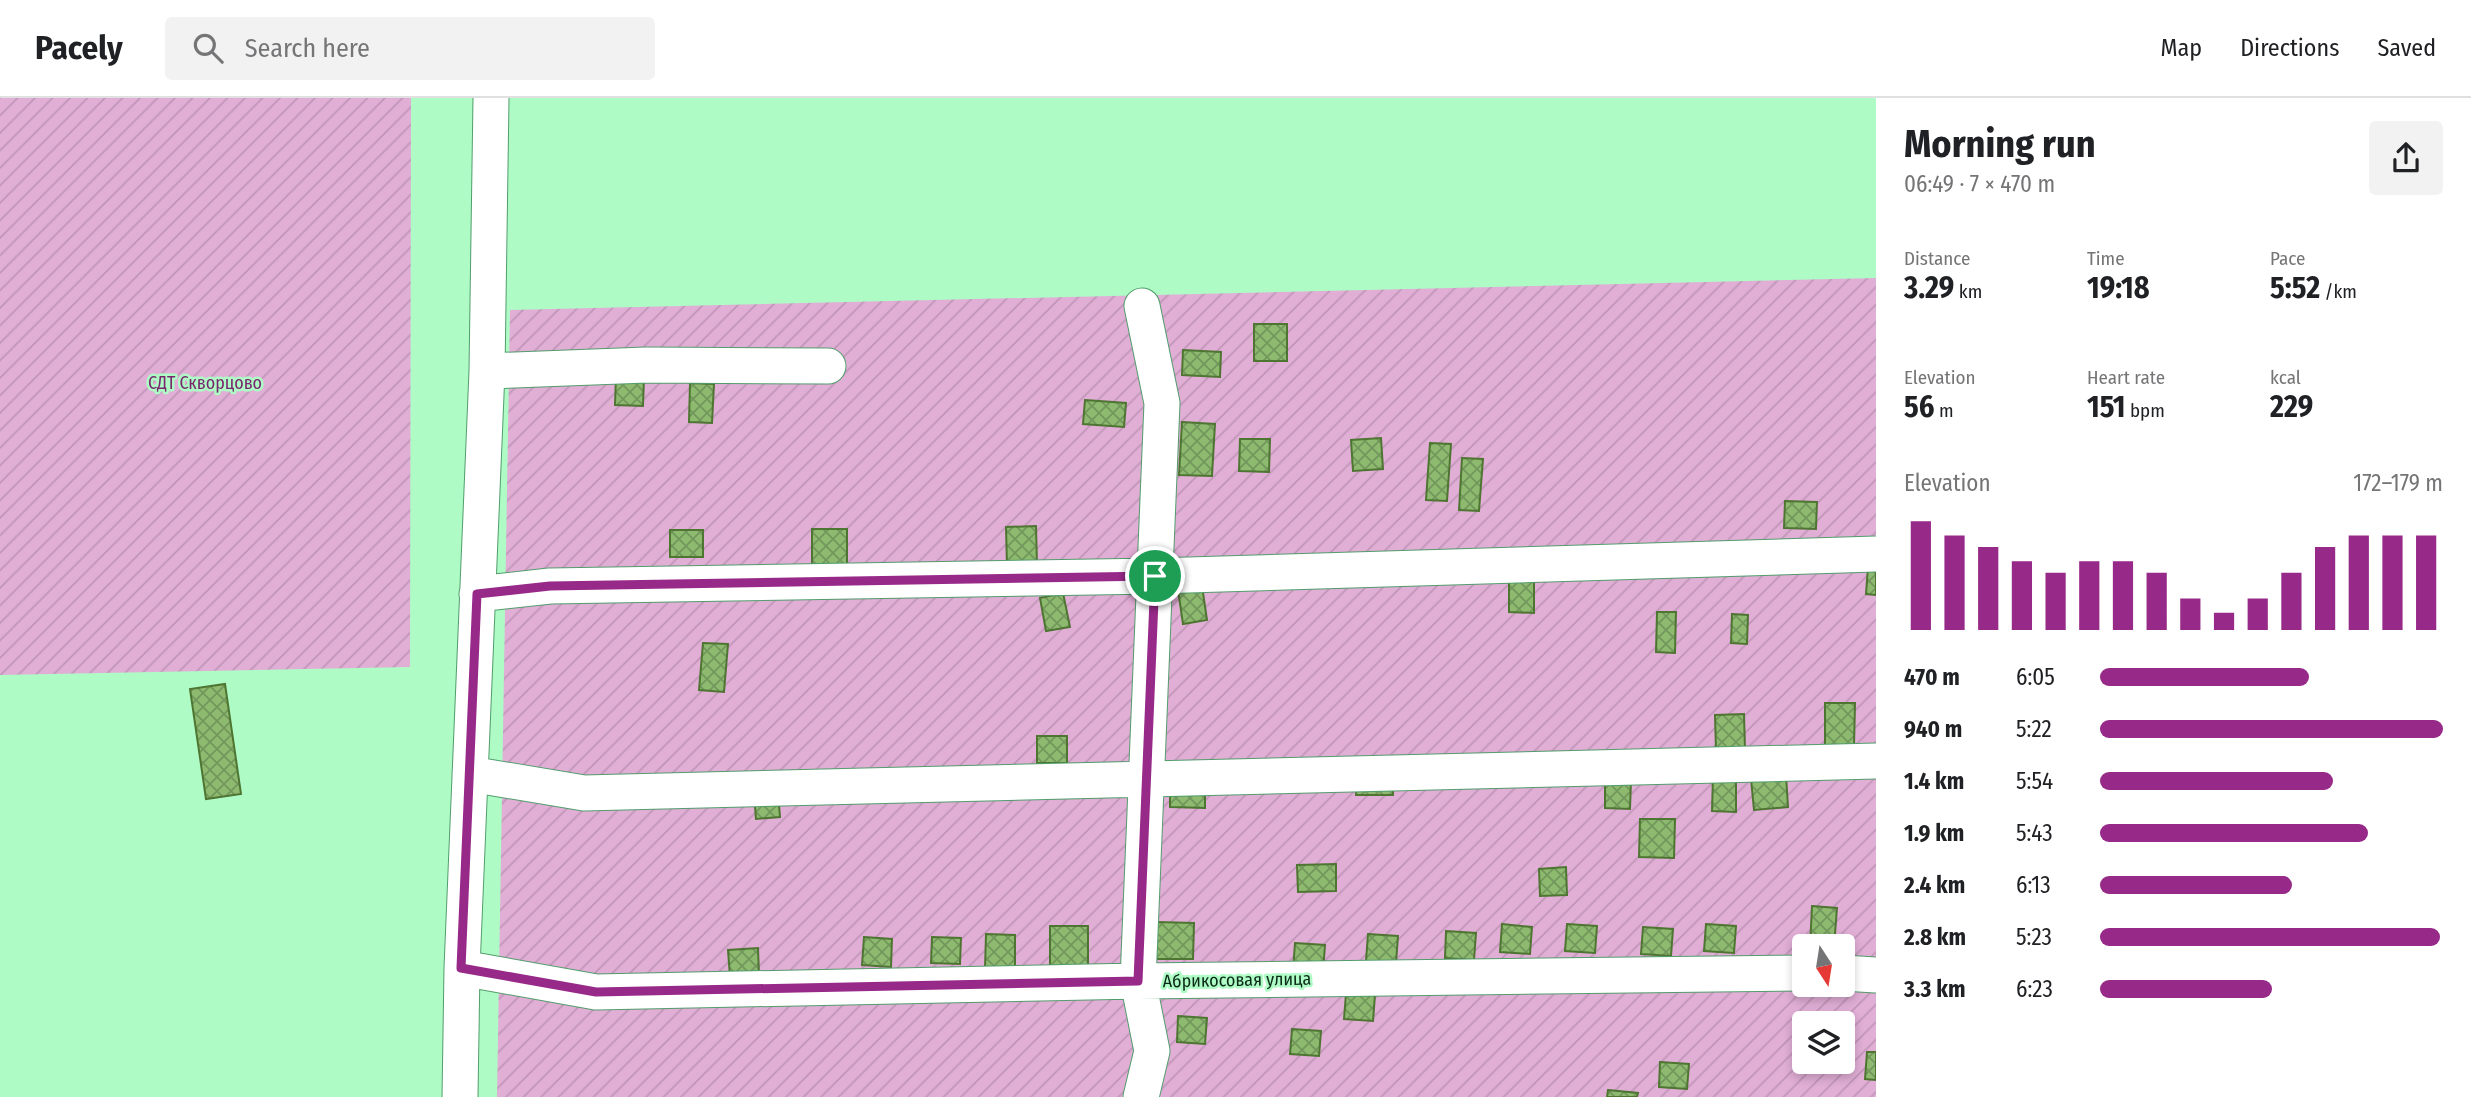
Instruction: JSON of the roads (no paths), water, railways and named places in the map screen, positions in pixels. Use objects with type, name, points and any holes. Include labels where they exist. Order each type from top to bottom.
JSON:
[{"type":"street","points":[[460,1097],[461,968],[487,371],[491,98]]},
{"type":"street","points":[[1141,1097],[1152,1051],[1138,981],[1162,403],[1142,306]]},
{"type":"street","points":[[487,371],[646,365],[828,366]]},
{"type":"street","points":[[477,594],[550,586],[1155,576],[1876,554]]},
{"type":"street","points":[[470,774],[584,793],[1876,761]]},
{"type":"street","name":"Абрикосовая улица","points":[[461,968],[596,992],[1138,981],[1792,973]]},
{"type":"street","points":[[1855,974],[1876,975]]},
{"type":"park label","name":"СДТ Скворцово","points":[[205,383]]}]
